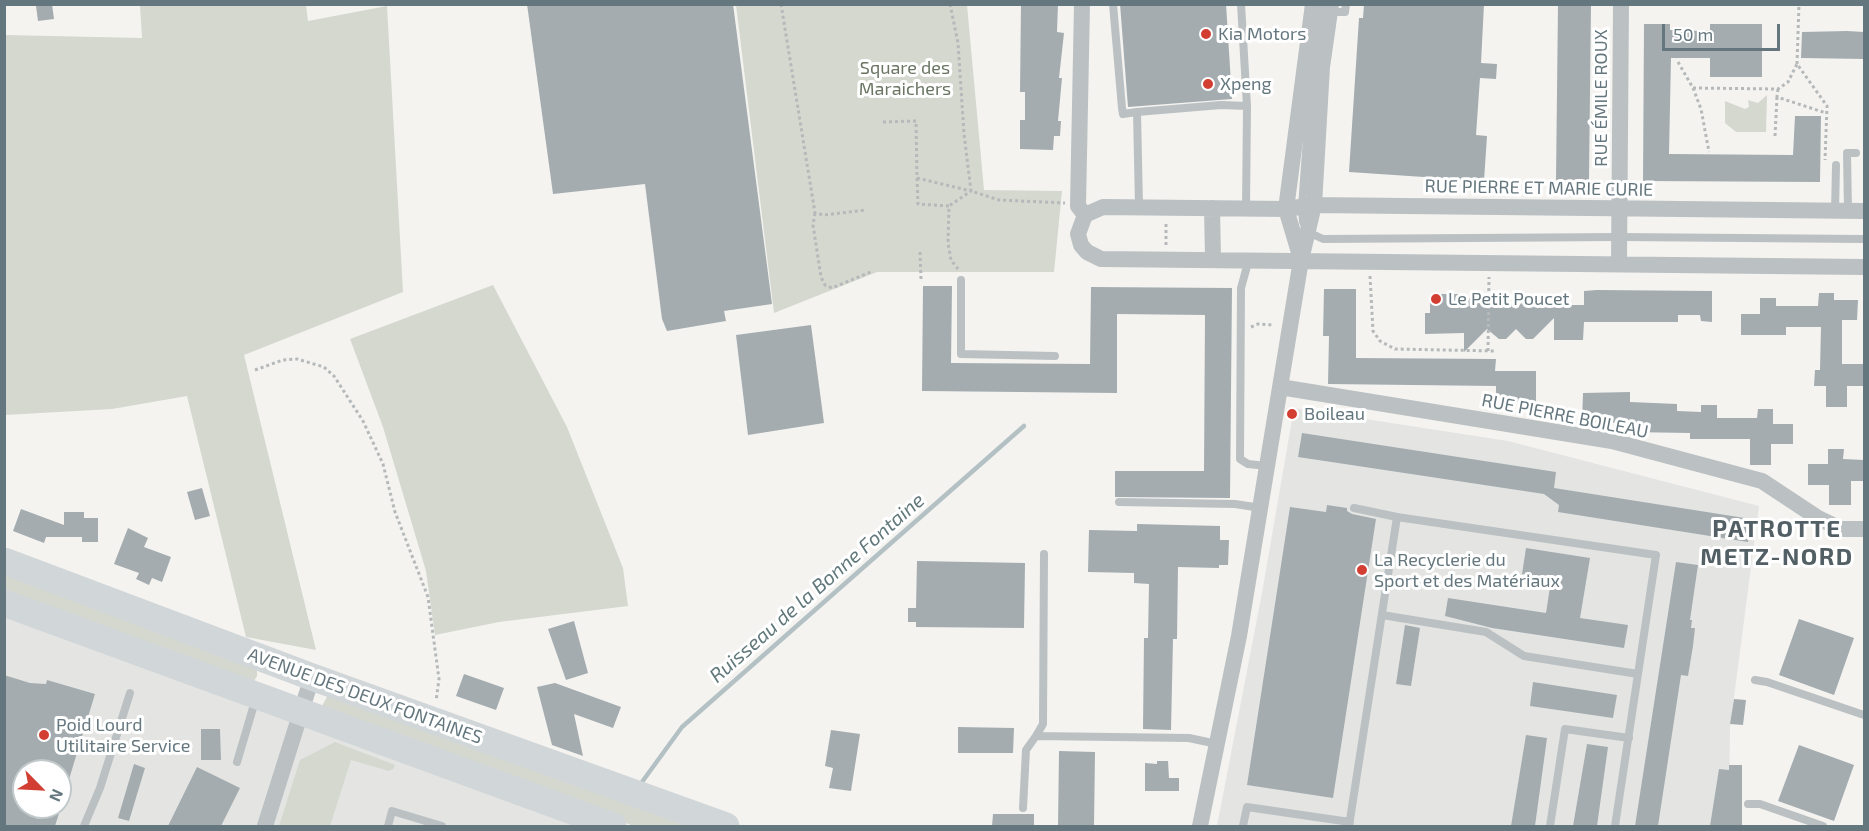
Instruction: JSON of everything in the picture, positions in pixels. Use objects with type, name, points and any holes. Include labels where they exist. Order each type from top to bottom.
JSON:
[{"type":"main road","name":"AVENUE DES DEUX FONTAINES","points":[[4,561],[312,677],[726,826]]},
{"type":"main road","points":[[4,603],[613,826]]},
{"type":"street","points":[[1082,4],[1078,206],[1085,215],[1078,234],[1081,245],[1091,255],[1101,259],[1864,267]]},
{"type":"street","points":[[1301,260],[1300,207],[1313,4]]},
{"type":"street","name":"RUE ÉMILE ROUX","points":[[1619,263],[1621,4]]},
{"type":"street","points":[[1200,826],[1260,508],[1301,260],[1308,232],[1300,207],[1322,67],[1328,7]]},
{"type":"street","name":"RUE PIERRE ET MARIE CURIE","points":[[1085,215],[1098,207],[1849,211]]},
{"type":"street","points":[[1212,208],[1213,259]]},
{"type":"street","name":"RUE PIERRE BOILEAU","points":[[1280,387],[1612,441],[1762,481],[1826,522],[1841,529],[1864,529]]},
{"type":"street","points":[[265,826],[312,677]]},
{"type":"lane","points":[[1113,4],[1124,114],[1221,105],[1247,106]]},
{"type":"lane","points":[[1241,4],[1247,106],[1246,208]]},
{"type":"lane","points":[[1328,7],[1345,12],[1346,4]]},
{"type":"lane","points":[[1137,112],[1139,207]]},
{"type":"lane","points":[[1849,211],[1847,153],[1856,153]]},
{"type":"lane","points":[[1836,165],[1849,211]]},
{"type":"lane","points":[[1308,232],[1323,239],[1619,237],[1864,239]]},
{"type":"lane","points":[[1249,259],[1241,288],[1240,459],[1248,464],[1267,466]]},
{"type":"lane","points":[[961,280],[961,354],[1055,356]]},
{"type":"lane","points":[[1119,502],[1235,504],[1260,508]]},
{"type":"lane","points":[[1354,508],[1397,517],[1656,555],[1615,826]]},
{"type":"lane","points":[[1243,826],[1247,807],[1349,824],[1397,517]]},
{"type":"lane","points":[[1023,808],[1026,750],[1043,723],[1044,554]]},
{"type":"lane","points":[[1382,615],[1486,632],[1524,656],[1638,674]]},
{"type":"lane","points":[[1755,680],[1864,715]]},
{"type":"lane","points":[[84,826],[100,788],[130,693]]},
{"type":"lane","points":[[237,762],[256,697]]},
{"type":"lane","points":[[1550,826],[1565,729],[1629,738]]},
{"type":"lane","points":[[1036,736],[1188,738],[1217,744]]},
{"type":"lane","points":[[1748,804],[1760,804],[1823,826]]},
{"type":"lane","points":[[388,826],[392,811],[442,826]]},
{"type":"path","points":[[781,4],[815,213],[812,218],[821,277],[825,285],[832,288],[873,271]]},
{"type":"path","points":[[950,4],[958,43],[964,134],[971,191]]},
{"type":"path","points":[[1693,88],[1778,89],[1788,82],[1797,64],[1799,4]]},
{"type":"path","points":[[1678,62],[1693,88],[1701,109],[1709,152]]},
{"type":"path","points":[[1797,64],[1827,106],[1825,170]]},
{"type":"path","points":[[1775,136],[1778,89]]},
{"type":"path","points":[[1777,97],[1826,113]]},
{"type":"path","points":[[883,122],[916,121],[918,204],[950,206],[971,191]]},
{"type":"path","points":[[917,178],[999,200],[1067,203],[1068,196],[1079,196]]},
{"type":"path","points":[[950,206],[948,234],[951,260]]},
{"type":"path","points":[[1166,258],[1167,208]]},
{"type":"path","points":[[815,213],[824,215],[866,210]]},
{"type":"path","points":[[920,252],[921,279]]},
{"type":"path","points":[[1370,274],[1373,331],[1380,341],[1395,349],[1495,351]]},
{"type":"path","points":[[1488,351],[1489,275]]},
{"type":"path","points":[[1241,332],[1258,324],[1290,326]]},
{"type":"path","points":[[255,370],[283,360],[297,359],[324,367],[334,376],[363,421],[383,464],[395,512],[428,597],[439,680],[433,721]]},
{"type":"shaded area","points":[[1294,408],[1508,441],[1759,506],[1730,728],[1729,826],[1217,826],[1262,593]]},
{"type":"shaded area","points":[[4,603],[613,826],[5,826]]},
{"type":"green space","points":[[140,5],[306,5],[308,21],[387,6],[403,292],[244,355],[316,650],[246,637],[187,396],[112,409],[5,415],[5,35],[142,38]]},
{"type":"green space","name":"Square des Maraichers","points":[[736,5],[967,5],[984,190],[1062,191],[1054,272],[877,272],[774,313]]},
{"type":"green space","points":[[1767,95],[1766,132],[1736,132],[1725,123],[1725,101],[1745,109],[1749,107],[1748,100],[1758,103]]},
{"type":"green space","points":[[493,285],[567,427],[623,568],[628,606],[499,622],[435,635],[426,571],[383,427],[350,339]]},
{"type":"green space","points":[[4,571],[257,670],[257,676],[254,681],[5,594]]},
{"type":"green space","points":[[328,695],[685,826],[634,826],[326,715],[322,706]]},
{"type":"green space","points":[[335,742],[395,765],[389,771],[351,760],[330,826],[279,826],[300,760]]},
{"type":"building","points":[[52,4],[54,19],[38,21],[36,6]]},
{"type":"building","points":[[527,4],[733,4],[772,304],[724,311],[726,321],[667,331],[662,319],[645,184],[553,194]]},
{"type":"building","points":[[1021,4],[1058,4],[1057,32],[1064,33],[1059,78],[1062,78],[1058,121],[1061,121],[1060,136],[1054,136],[1053,150],[1020,149],[1020,120],[1025,120],[1025,92],[1020,92]]},
{"type":"building","points":[[1120,4],[1226,4],[1232,99],[1128,107]]},
{"type":"building","points":[[1364,4],[1484,4],[1481,63],[1497,64],[1496,79],[1480,78],[1476,135],[1487,136],[1484,181],[1349,172],[1359,18],[1363,18]]},
{"type":"building","points":[[1558,4],[1591,4],[1589,180],[1556,180]]},
{"type":"building","points":[[1644,24],[1670,24],[1670,30],[1703,31],[1710,30],[1710,24],[1762,24],[1762,77],[1710,77],[1710,58],[1671,58],[1669,154],[1793,155],[1795,116],[1821,116],[1820,182],[1643,181]]},
{"type":"building","points":[[1802,32],[1864,32],[1864,59],[1801,58]]},
{"type":"building","points":[[923,286],[952,286],[951,363],[1090,364],[1091,287],[1232,288],[1230,498],[1115,497],[1115,471],[1204,471],[1205,315],[1117,314],[1117,393],[922,391]]},
{"type":"building","points":[[1324,289],[1356,289],[1356,358],[1496,359],[1495,371],[1536,371],[1536,402],[1496,402],[1496,386],[1328,384],[1329,336],[1323,336]]},
{"type":"building","points":[[1584,291],[1712,291],[1712,322],[1701,321],[1700,315],[1678,315],[1678,322],[1584,322],[1583,340],[1554,340],[1554,318],[1533,339],[1526,339],[1516,329],[1506,339],[1499,339],[1487,329],[1464,352],[1464,333],[1425,334],[1425,313],[1430,313],[1430,299],[1435,294],[1460,294],[1465,298],[1478,298],[1488,309],[1499,298],[1506,298],[1516,309],[1526,298],[1533,298],[1540,305],[1584,305]]},
{"type":"building","points":[[1819,293],[1834,293],[1834,300],[1858,300],[1857,320],[1842,320],[1842,364],[1864,364],[1864,386],[1847,386],[1847,407],[1826,407],[1826,386],[1814,386],[1815,370],[1820,370],[1821,327],[1786,327],[1786,335],[1741,335],[1741,314],[1760,314],[1760,298],[1776,298],[1776,306],[1818,306]]},
{"type":"building","points":[[811,325],[824,423],[748,435],[736,335]]},
{"type":"building","points":[[1630,392],[1630,402],[1677,404],[1677,411],[1701,412],[1701,405],[1717,405],[1717,418],[1757,418],[1758,409],[1773,409],[1773,424],[1793,424],[1793,444],[1771,444],[1771,465],[1750,465],[1750,439],[1690,439],[1690,433],[1630,432],[1630,423],[1582,422],[1583,393]]},
{"type":"building","points":[[1302,433],[1556,472],[1554,488],[1751,519],[1748,542],[1558,512],[1559,505],[1544,494],[1298,457]]},
{"type":"building","points":[[1828,449],[1844,449],[1843,459],[1864,460],[1864,481],[1851,481],[1851,505],[1829,505],[1829,485],[1808,485],[1808,464],[1828,464]]},
{"type":"building","points":[[202,488],[210,516],[195,520],[187,492]]},
{"type":"building","points":[[1327,505],[1347,508],[1347,511],[1352,514],[1376,519],[1333,798],[1247,785],[1290,507],[1326,512]]},
{"type":"building","points":[[21,509],[64,525],[64,512],[84,512],[84,518],[98,518],[98,542],[82,542],[82,537],[46,537],[44,543],[13,531]]},
{"type":"building","points":[[1137,524],[1220,526],[1220,540],[1229,540],[1228,565],[1219,565],[1219,568],[1178,567],[1177,639],[1173,639],[1171,730],[1143,729],[1144,638],[1148,638],[1149,584],[1134,583],[1134,573],[1088,572],[1089,530],[1137,531]]},
{"type":"building","points":[[128,528],[148,538],[144,547],[171,557],[162,582],[152,578],[149,585],[136,579],[139,573],[114,564]]},
{"type":"building","points":[[1526,548],[1590,558],[1580,618],[1628,625],[1624,648],[1492,628],[1445,616],[1448,598],[1546,613],[1550,587],[1541,586],[1543,577],[1522,574]]},
{"type":"building","points":[[917,561],[1025,563],[1024,628],[916,627],[916,622],[908,622],[908,608],[916,608]]},
{"type":"building","points":[[1676,562],[1698,565],[1690,620],[1692,620],[1691,628],[1695,628],[1693,646],[1688,676],[1681,675],[1658,826],[1635,826]]},
{"type":"building","points":[[1799,619],[1854,638],[1834,695],[1779,675]]},
{"type":"building","points":[[574,621],[588,673],[566,680],[548,629]]},
{"type":"building","points":[[1405,625],[1420,628],[1411,686],[1396,684]]},
{"type":"building","points":[[464,674],[504,688],[496,710],[456,696]]},
{"type":"building","name":"Poid Lourd Utilitaire Service","points":[[4,675],[30,683],[46,684],[47,680],[95,694],[72,769],[72,759],[12,759],[12,819],[57,819],[55,826],[4,826]]},
{"type":"building","points":[[1533,682],[1617,695],[1613,718],[1530,706]]},
{"type":"building","points":[[555,683],[621,707],[613,728],[574,714],[583,756],[552,745],[537,687]]},
{"type":"building","points":[[1734,699],[1746,700],[1743,725],[1730,724]]},
{"type":"building","points":[[958,727],[1014,728],[1013,753],[958,753]]},
{"type":"building","points":[[201,729],[220,729],[221,760],[201,760]]},
{"type":"building","points":[[831,730],[860,734],[851,791],[829,788],[833,768],[825,766]]},
{"type":"building","points":[[1526,735],[1547,738],[1535,826],[1511,826]]},
{"type":"building","points":[[1587,744],[1608,747],[1597,826],[1573,826]]},
{"type":"building","points":[[1799,745],[1854,765],[1834,821],[1778,801]]},
{"type":"building","points":[[1059,751],[1095,752],[1094,826],[1058,826]]},
{"type":"building","points":[[1157,761],[1168,761],[1169,778],[1179,778],[1179,791],[1145,791],[1145,763],[1157,764]]},
{"type":"building","points":[[134,764],[145,768],[129,821],[118,818]]},
{"type":"building","points":[[1729,765],[1742,765],[1742,826],[1710,826],[1719,769],[1729,770]]},
{"type":"building","points":[[197,767],[240,788],[221,826],[168,826]]},
{"type":"building","points":[[993,814],[1034,814],[1034,826],[992,826]]},
{"type":"waterway","name":"Ruisseau de la Bonne Fontaine","points":[[642,782],[682,727],[1024,426]]},
{"type":"place","name":"Kia Motors","points":[[1206,34]]},
{"type":"place","name":"Xpeng","points":[[1208,84]]},
{"type":"place","name":"Le Petit Poucet","points":[[1436,299]]},
{"type":"place","name":"Boileau","points":[[1292,414]]},
{"type":"place","name":"La Recyclerie du Sport et des Matériaux","points":[[1362,570]]},
{"type":"place","name":"Poid Lourd Utilitaire Service","points":[[44,735]]},
{"type":"district","name":"PATROTTE METZ-NORD","points":[[1777,543]]}]
